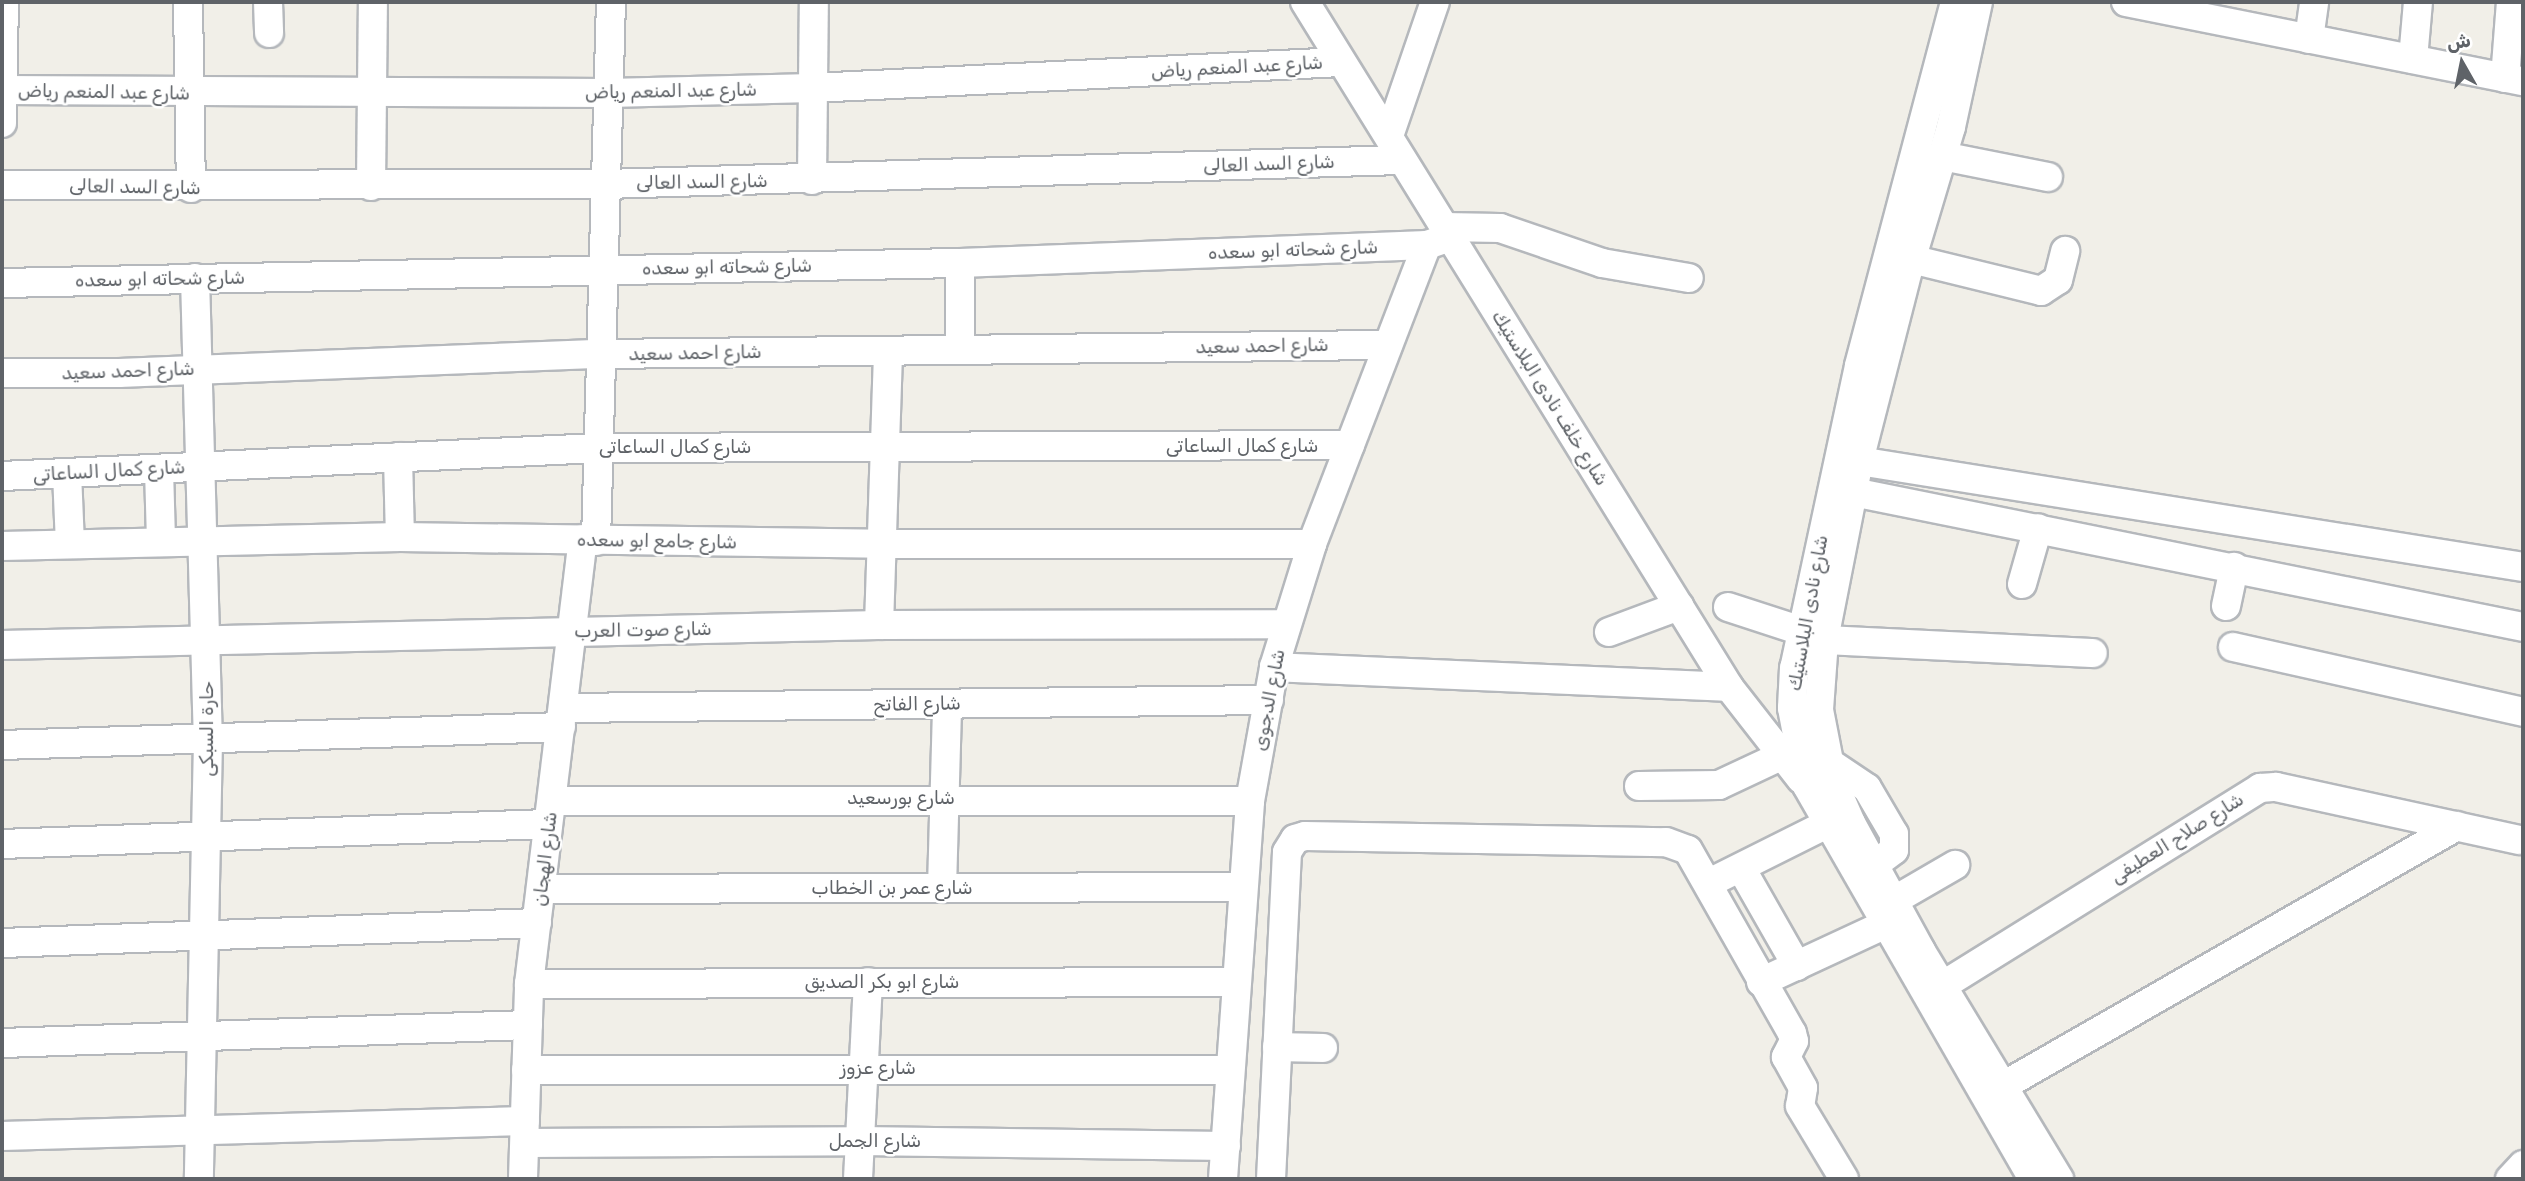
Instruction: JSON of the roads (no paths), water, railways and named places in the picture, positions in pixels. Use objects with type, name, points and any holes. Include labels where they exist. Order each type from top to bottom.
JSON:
[{"type":"street","points":[[2,123],[4,2]]},
{"type":"street","points":[[188,2],[191,188]]},
{"type":"street","points":[[268,2],[269,33]]},
{"type":"street","points":[[371,186],[373,2]]},
{"type":"street","name":"شارع الهجان","points":[[523,1179],[529,984],[563,717],[590,540],[599,448],[611,2]]},
{"type":"street","points":[[811,180],[814,2]]},
{"type":"street","name":"شارع خلف نادى البلاستيك","points":[[1305,2],[1395,148],[1440,236],[1729,687],[1807,786]]},
{"type":"street","points":[[1395,148],[1435,2]]},
{"type":"street","name":"شارع نادى البلاستيك","points":[[1955,2],[1859,366],[1813,635],[1819,710],[1827,761],[1851,824],[1874,865],[1888,913],[2033,1179]]},
{"type":"street","name":"شارع نادى البلاستيك","points":[[1978,2],[1942,156],[1911,259],[1853,492],[1792,708],[1807,786],[1827,824],[1942,986],[2059,1179]]},
{"type":"street","points":[[2126,2],[2223,11],[2309,39],[2514,80],[2511,2]]},
{"type":"street","points":[[2309,39],[2314,2]]},
{"type":"street","points":[[2413,59],[2418,2]]},
{"type":"street","name":"شارع عبد المنعم رياض","points":[[2,90],[372,94],[608,93],[813,88],[1340,62]]},
{"type":"street","name":"شارع السد العالى","points":[[2,186],[191,188],[811,180],[1395,148]]},
{"type":"street","points":[[1942,156],[2048,177]]},
{"type":"street","name":"شارع شحاته ابو سعده","points":[[2,284],[960,263],[1440,236],[1500,228],[1602,263],[1689,278]]},
{"type":"street","name":"شارع الدجوى","points":[[1223,1179],[1241,887],[1250,801],[1274,667],[1284,624],[1312,544],[1388,345],[1440,236]]},
{"type":"street","points":[[1911,259],[2041,291],[2058,280],[2065,251]]},
{"type":"street","points":[[960,263],[960,349]]},
{"type":"street","name":"حارة السبكى","points":[[195,278],[200,369],[201,538],[207,641],[208,741],[200,1179]]},
{"type":"street","name":"شارع احمد سعيد","points":[[2,373],[200,369],[601,354],[1388,345]]},
{"type":"street","points":[[879,625],[888,351]]},
{"type":"street","name":"شارع كمال الساعاتى","points":[[2,476],[599,448],[1350,445]]},
{"type":"street","points":[[398,457],[400,537]]},
{"type":"street","points":[[1859,461],[2523,567]]},
{"type":"street","points":[[159,469],[160,540]]},
{"type":"street","points":[[67,474],[70,544]]},
{"type":"street","points":[[1853,492],[2523,627]]},
{"type":"street","points":[[2022,584],[2038,528]]},
{"type":"street","name":"شارع جامع ابو سعده","points":[[2,546],[201,538],[400,537],[881,544],[1312,544]]},
{"type":"street","points":[[2226,606],[2234,567]]},
{"type":"street","points":[[1609,632],[1679,606]]},
{"type":"street","points":[[1728,607],[1813,635],[2093,653]]},
{"type":"street","name":"شارع صوت العرب","points":[[2,645],[879,625],[1284,624]]},
{"type":"street","points":[[2233,647],[2523,712]]},
{"type":"street","points":[[1274,667],[1729,687]]},
{"type":"street","name":"شارع الفاتح","points":[[2,745],[208,741],[563,717],[947,704],[1269,700]]},
{"type":"street","points":[[942,888],[947,704]]},
{"type":"street","points":[[1639,786],[1719,785],[1783,755]]},
{"type":"street","name":"شارع صلاح العطيفى","points":[[1942,986],[2260,788],[2276,787],[2519,839]]},
{"type":"street","name":"شارع بورسعيد","points":[[2,844],[206,839],[550,812],[944,798],[1250,801]]},
{"type":"street","points":[[1709,883],[1827,824]]},
{"type":"street","points":[[2003,1086],[2457,826]]},
{"type":"street","points":[[1271,1179],[1287,852],[1300,837],[1666,842],[1694,855],[1761,982],[1794,1037],[1786,1057],[1803,1088],[1800,1106],[1844,1179]]},
{"type":"street","points":[[1761,982],[1797,966],[1888,913],[1955,866]]},
{"type":"street","points":[[1741,868],[1797,966]]},
{"type":"street","name":"شارع عمر بن الخطاب","points":[[542,889],[1241,887]]},
{"type":"street","points":[[2,943],[537,923]]},
{"type":"street","points":[[858,1179],[868,982]]},
{"type":"street","name":"شارع ابو بكر الصديق","points":[[529,984],[1234,982]]},
{"type":"street","points":[[2,1043],[528,1025]]},
{"type":"street","points":[[1277,1047],[1324,1048]]},
{"type":"street","name":"شارع عزوز","points":[[526,1070],[1230,1070]]},
{"type":"street","name":"شارع الجمل","points":[[2,1136],[201,1130],[525,1132],[860,1141],[1226,1146]]},
{"type":"street","points":[[2510,1179],[2523,1165]]}]
